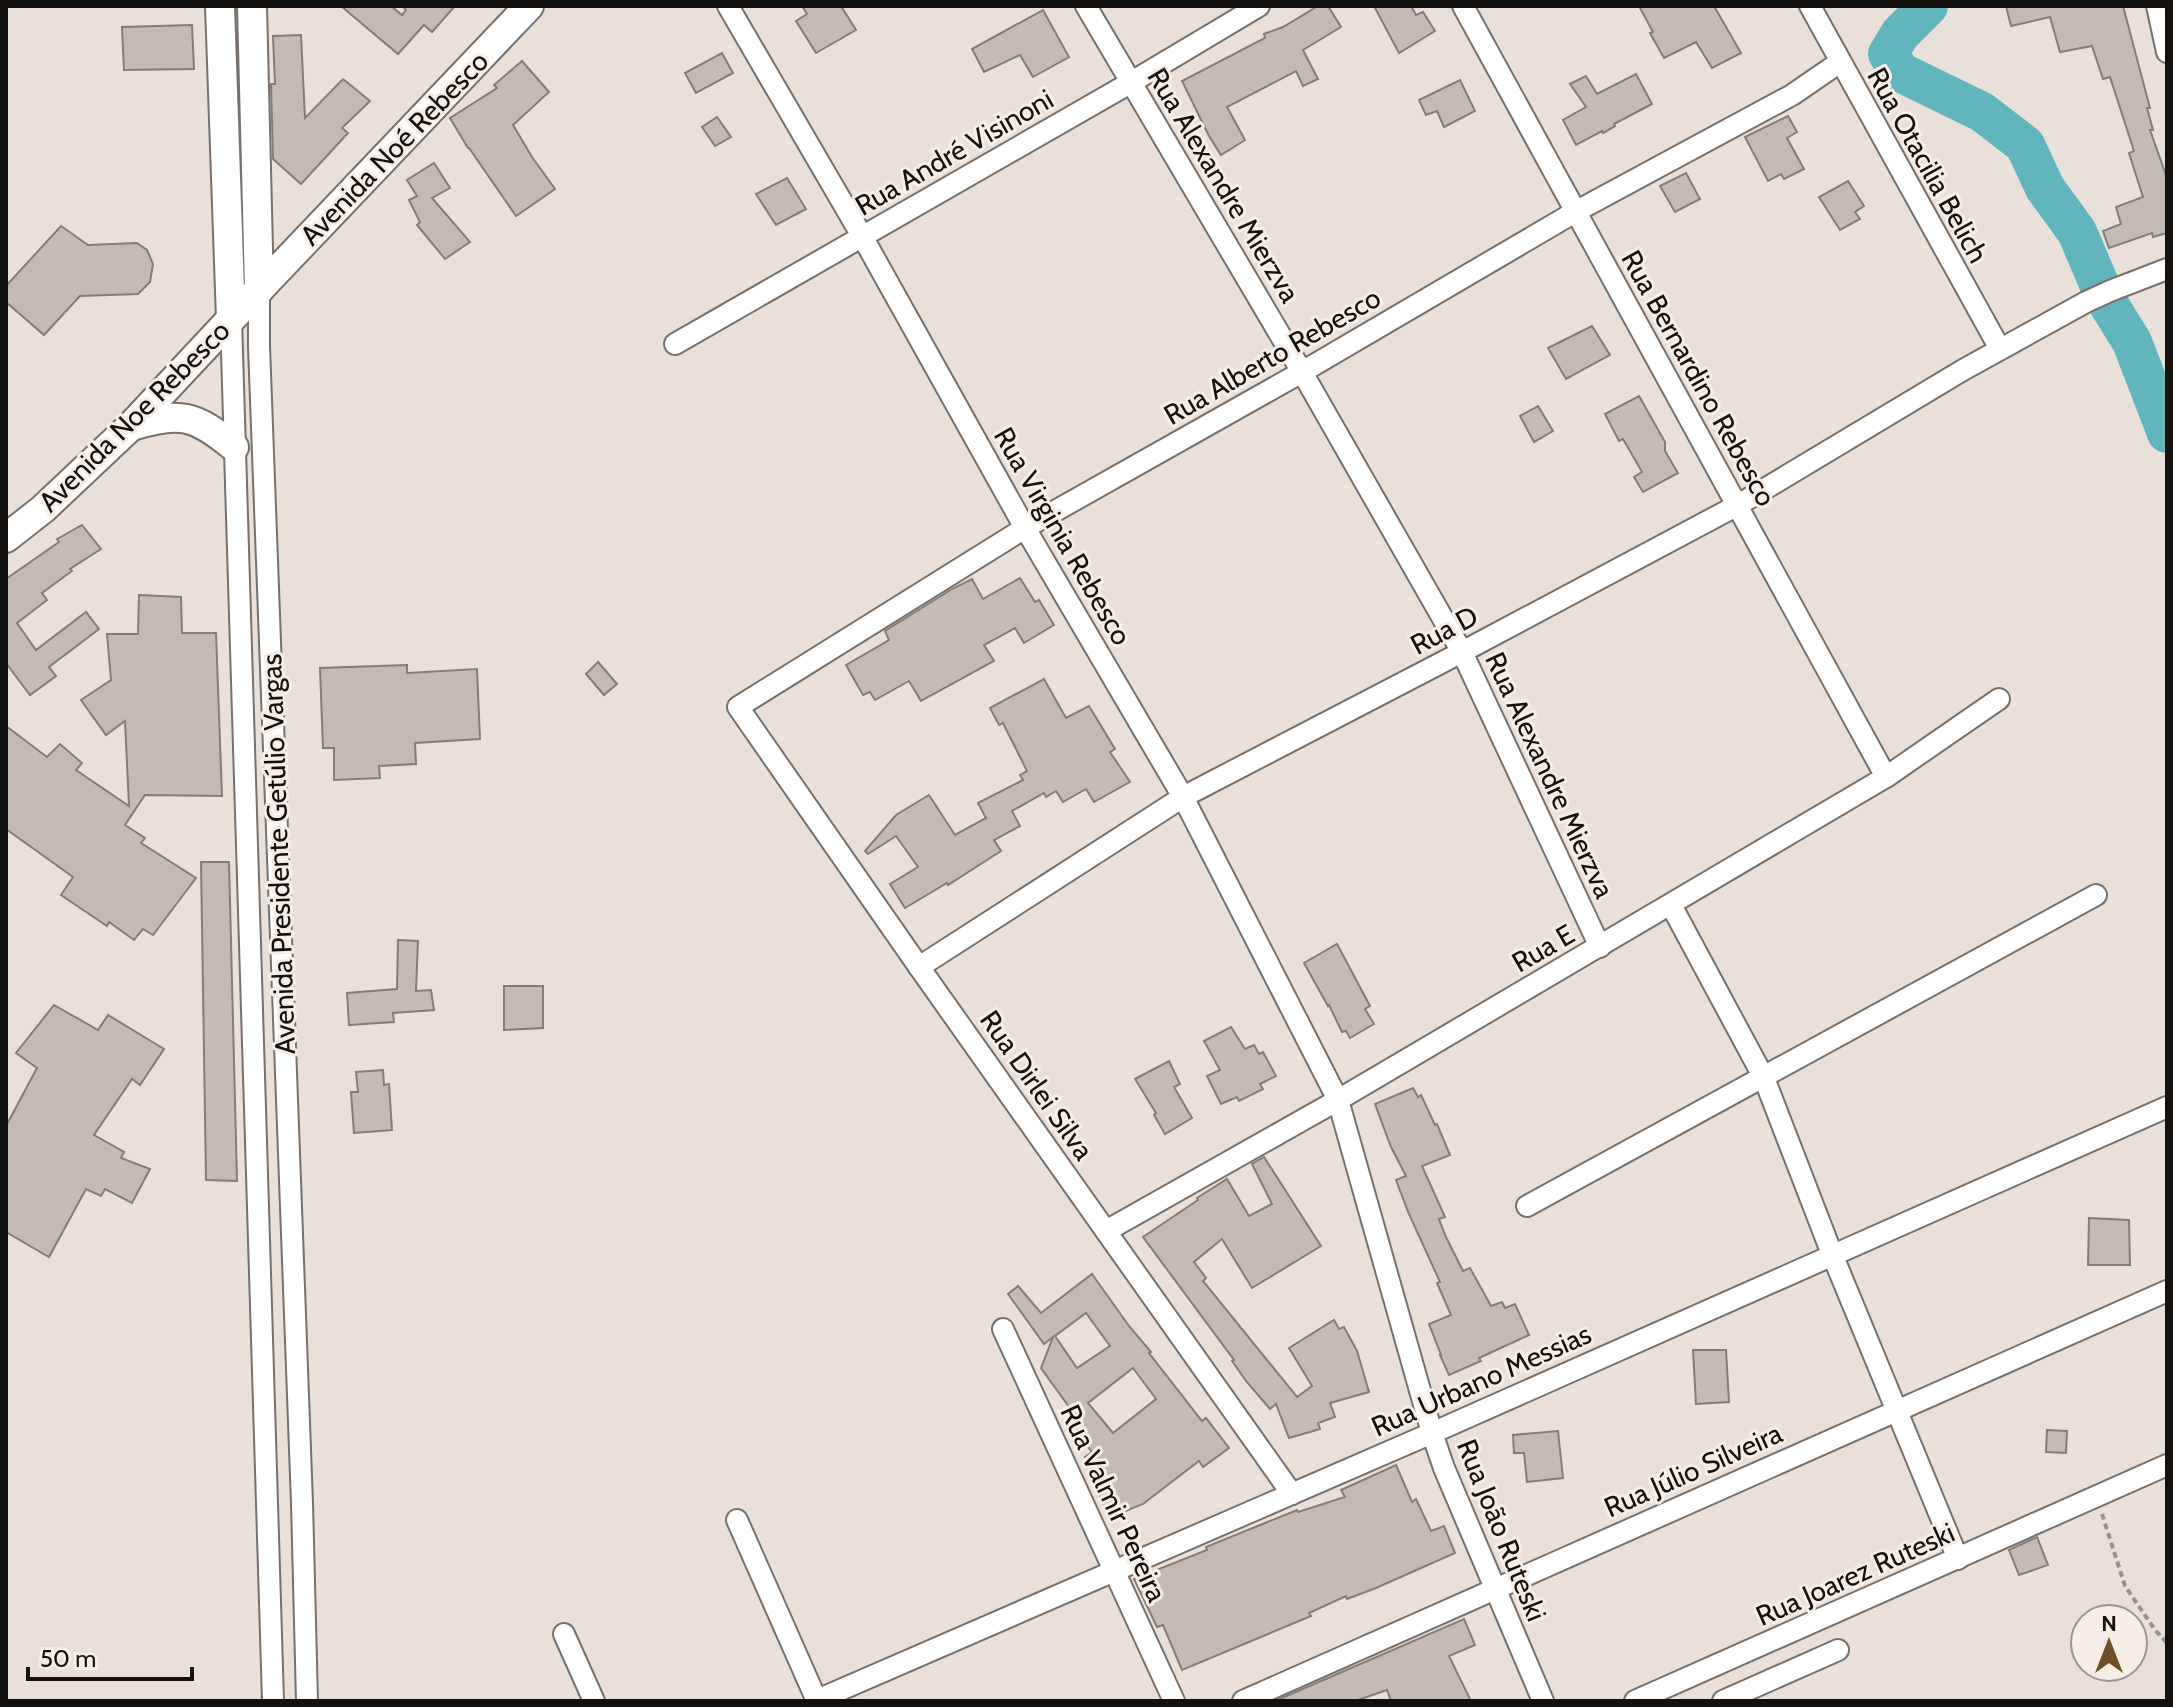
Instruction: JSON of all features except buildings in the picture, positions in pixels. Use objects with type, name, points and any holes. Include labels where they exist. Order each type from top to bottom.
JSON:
[{"type":"main road","name":"Avenida Presidente Getúlio Vargas","points":[[220,6],[231,319]]},
{"type":"main road","name":"Avenida Presidente Getúlio Vargas","points":[[252,6],[259,290]]},
{"type":"main road","name":"Avenida Noé Rebesco","points":[[259,290],[529,6]]},
{"type":"main road","name":"Avenida Noe Rebesco","points":[[6,538],[43,509],[131,426],[259,290]]},
{"type":"main road","points":[[131,426],[176,416],[212,429],[234,447]]},
{"type":"street","name":"Rua Virginia Rebesco","points":[[728,6],[862,236],[1025,528],[1183,797],[1338,1100]]},
{"type":"street","name":"Rua Alexandre Mierzva","points":[[1086,6],[1302,372],[1462,652],[1600,947]]},
{"type":"street","name":"Rua André Visinoni","points":[[675,344],[1259,6]]},
{"type":"street","name":"Rua Bernardino Rebesco","points":[[1463,6],[1886,777]]},
{"type":"street","name":"Rua Otacilia Belich","points":[[1810,6],[2000,349]]},
{"type":"street","points":[[2157,6],[2167,52]]},
{"type":"street","name":"Rua Alberto Rebesco","points":[[738,707],[1025,528],[1302,372],[1575,212],[1792,95],[1840,62]]},
{"type":"street","name":"Rua D","points":[[919,967],[1183,797],[1738,505],[2000,349],[2086,302],[2167,269]]},
{"type":"street","name":"Avenida Presidente Getúlio Vargas","points":[[259,290],[307,1701]]},
{"type":"street","name":"Avenida Presidente Getúlio Vargas","points":[[231,319],[273,1701]]},
{"type":"street","name":"Rua E","points":[[1106,1231],[1338,1100],[1886,777],[1999,699]]},
{"type":"street","name":"Rua Dirlei Silva","points":[[738,707],[1292,1494]]},
{"type":"street","points":[[244,779],[275,778]]},
{"type":"street","points":[[1527,1206],[2096,895]]},
{"type":"street","points":[[1671,905],[1764,1078],[1832,1254],[1958,1559]]},
{"type":"street","name":"Rua João Ruteski","points":[[1338,1100],[1432,1433],[1494,1589],[1543,1701]]},
{"type":"street","name":"Rua Urbano Messias","points":[[816,1701],[1432,1433],[2167,1107]]},
{"type":"street","name":"Rua Júlio Silveira","points":[[1243,1701],[2167,1291]]},
{"type":"street","name":"Rua Valmir Pereira","points":[[1003,1329],[1174,1701]]},
{"type":"street","name":"Rua Joarez Ruteski","points":[[1635,1701],[2167,1465]]},
{"type":"street","points":[[737,1520],[816,1701]]},
{"type":"street","points":[[564,1634],[594,1701]]},
{"type":"street","points":[[1723,1701],[1762,1694],[1838,1650]]},
{"type":"path","points":[[2096,1497],[2125,1586],[2167,1643]]},
{"type":"waterway","points":[[1928,6],[1900,34],[1888,54],[1900,72],[1982,112],[2025,145],[2045,188],[2077,232],[2106,300],[2132,342],[2167,433]]}]
